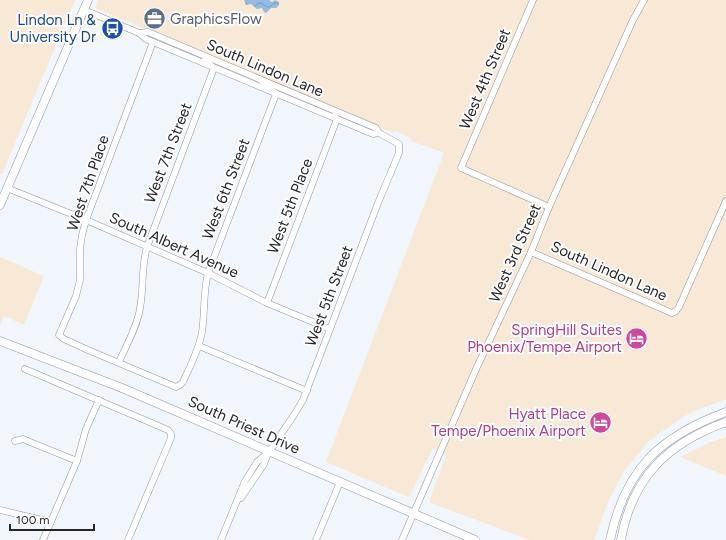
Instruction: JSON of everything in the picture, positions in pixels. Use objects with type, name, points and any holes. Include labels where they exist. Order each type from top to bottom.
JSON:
[{"type":"main road","points":[[0,204],[88,0]]},
{"type":"main road","name":"South Priest Drive","points":[[0,341],[122,388],[475,540]]},
{"type":"main road","points":[[610,540],[618,510],[628,488],[636,474],[662,445],[694,425],[726,412]]},
{"type":"main road","points":[[621,540],[629,508],[635,495],[649,474],[667,454],[684,442],[700,432],[726,422]]},
{"type":"main road","points":[[649,474],[650,465],[652,462],[677,439],[680,433]]},
{"type":"street","name":"West 4th Street","points":[[533,0],[461,168],[549,207]]},
{"type":"street","name":"West 3rd Street","points":[[402,540],[477,367],[531,252],[549,207],[630,26],[644,0]]},
{"type":"street","name":"South Lindon Lane","points":[[84,10],[139,33],[146,39],[276,94],[373,134],[379,133]]},
{"type":"street","name":"South Lindon Lane","points":[[139,33],[148,32],[376,128],[379,133],[399,144]]},
{"type":"street","points":[[153,42],[158,41],[179,49],[185,48]]},
{"type":"street","name":"West 7th Place","points":[[59,335],[76,296],[80,280],[80,248],[86,220],[153,42]]},
{"type":"street","points":[[201,55],[214,68]]},
{"type":"street","name":"West 7th Street","points":[[119,362],[140,310],[142,297],[142,266],[146,247],[214,68]]},
{"type":"street","points":[[261,80],[276,94]]},
{"type":"street","name":"West 6th Street","points":[[180,385],[183,382],[199,346],[204,319],[204,286],[208,273],[276,94]]},
{"type":"street","points":[[320,105],[337,119]]},
{"type":"street","name":"West 5th Place","points":[[267,303],[337,119]]},
{"type":"street","name":"West 5th Street","points":[[221,540],[236,503],[264,464],[269,452],[294,415],[307,391],[399,153],[399,144]]},
{"type":"street","name":"South Albert Avenue","points":[[7,188],[86,220],[208,273],[267,303],[330,329]]},
{"type":"street","name":"South Lindon Lane","points":[[531,252],[672,313],[676,311],[726,201]]},
{"type":"street","name":"South Priest Drive","points":[[59,335],[64,339],[176,387],[180,385]]},
{"type":"street","points":[[199,346],[307,391]]},
{"type":"street","points":[[25,369],[168,430],[171,434],[171,438],[128,540]]},
{"type":"street","points":[[43,540],[77,461],[86,429],[99,400]]},
{"type":"street","points":[[15,441],[23,440],[30,442],[77,461]]},
{"type":"street","points":[[316,540],[340,482]]},
{"type":"street","points":[[0,510],[51,522]]},
{"type":"shaded area","points":[[0,0],[75,0],[2,174],[0,173]]},
{"type":"shaded area","points":[[98,0],[726,0],[726,400],[699,409],[683,417],[649,441],[624,471],[609,500],[594,540],[530,540],[431,503],[430,498],[446,456],[433,448],[410,496],[408,497],[326,462],[444,153],[411,141],[411,138],[395,131],[393,133],[95,8]]},
{"type":"shaded area","points":[[0,257],[44,276],[24,325],[4,316],[0,325]]},
{"type":"shaded area","points":[[726,437],[726,476],[680,457],[711,442]]},
{"type":"water","points":[[244,0],[269,0],[272,2],[275,0],[279,2],[279,5],[276,8],[271,8],[266,13],[262,8],[257,9],[251,4],[246,5]]},
{"type":"place","name":"GraphicsFlow","points":[[154,19]]},
{"type":"place","name":"Lindon Ln & University Dr","points":[[112,29]]},
{"type":"place","name":"SpringHill Suites Phoenix/Tempe Airport","points":[[637,339]]},
{"type":"place","name":"Hyatt Place Tempe/Phoenix Airport","points":[[601,423]]}]
